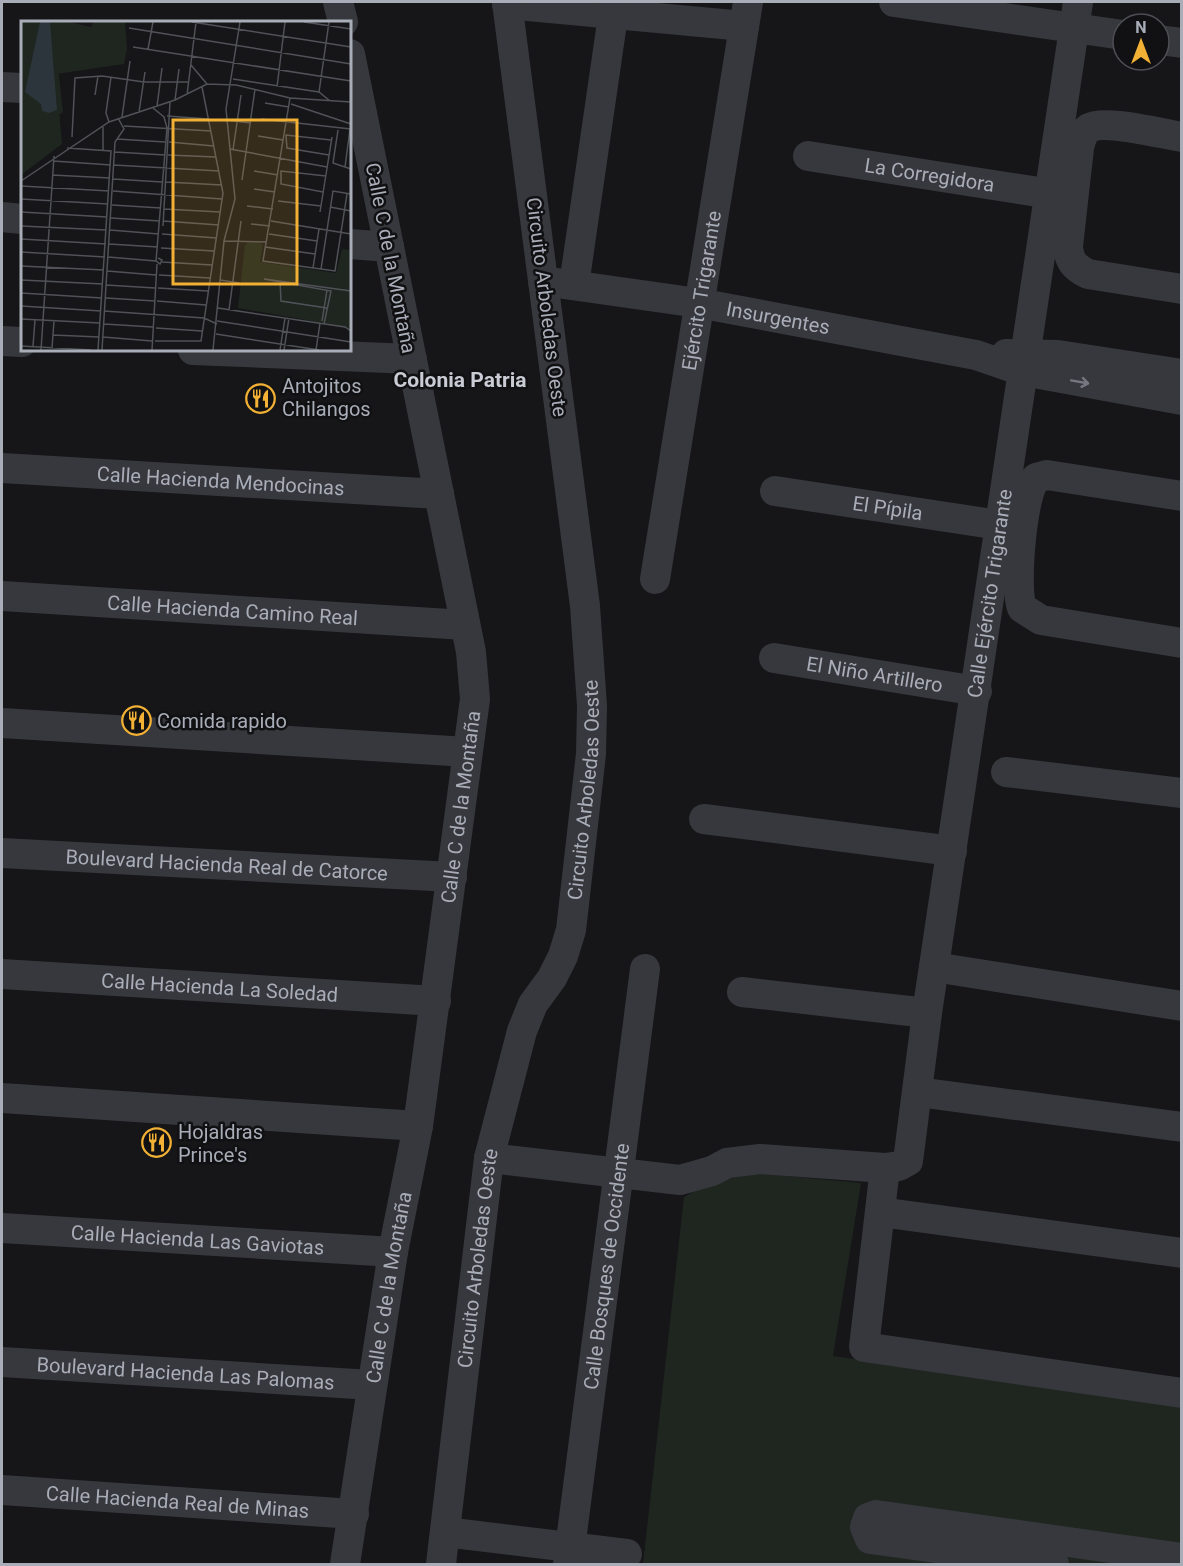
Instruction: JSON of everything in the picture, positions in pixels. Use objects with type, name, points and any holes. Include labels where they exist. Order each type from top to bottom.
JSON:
[{"type":"street","points":[[338,2],[343,21]]},
{"type":"street","points":[[894,2],[1076,15],[1111,30]]},
{"type":"street","points":[[507,3],[746,14]]},
{"type":"street","name":"Circuito Arboledas Oeste","points":[[441,1564],[489,1158],[522,1031],[533,1004],[552,978],[563,956],[571,930],[591,754],[592,706],[585,606],[507,3]]},
{"type":"street","points":[[574,285],[614,7]]},
{"type":"street","name":"Ejército Trigarante","points":[[655,579],[746,14]]},
{"type":"street","name":"Calle Ejército Trigarante","points":[[885,1167],[899,1166],[908,1161],[927,1013],[977,691],[999,525],[1051,194],[1076,15]]},
{"type":"street","name":"Calle C de la Montaña","points":[[345,1564],[393,1252],[418,1126],[475,699],[471,652],[389,247],[356,110],[351,63]]},
{"type":"street","points":[[2,87],[21,88]]},
{"type":"street","points":[[1182,137],[1104,125],[1087,129],[1082,136],[1079,148],[1068,246],[1069,258],[1076,268],[1088,274],[1182,289]]},
{"type":"street","name":"La Corregidora","points":[[808,156],[1051,194]]},
{"type":"street","points":[[2,217],[21,219]]},
{"type":"street","points":[[351,244],[389,247]]},
{"type":"street","name":"Insurgentes","points":[[543,281],[698,303],[1024,362]]},
{"type":"street","points":[[2,341],[21,342]]},
{"type":"street","points":[[217,351],[412,359]]},
{"type":"street","points":[[1024,362],[1182,374]]},
{"type":"street","points":[[1024,362],[1182,400]]},
{"type":"street","name":"Calle Hacienda Mendocinas","points":[[2,468],[439,494]]},
{"type":"street","points":[[1182,496],[1047,475],[1036,477],[1028,494],[1018,586],[1022,608],[1041,620],[1182,643]]},
{"type":"street","name":"El Pípila","points":[[775,491],[999,525]]},
{"type":"street","name":"Calle Hacienda Camino Real","points":[[2,596],[465,625]]},
{"type":"street","name":"El Niño Artillero","points":[[774,658],[977,691]]},
{"type":"street","points":[[2,723],[467,752]]},
{"type":"street","points":[[1005,772],[1182,793]]},
{"type":"street","points":[[704,819],[952,851]]},
{"type":"street","name":"Boulevard Hacienda Real de Catorce","points":[[2,853],[452,877]]},
{"type":"street","points":[[934,967],[1182,1006]]},
{"type":"street","name":"Calle Bosques de Occidente","points":[[569,1556],[645,969]]},
{"type":"street","name":"Calle Hacienda La Soledad","points":[[2,974],[435,1001]]},
{"type":"street","points":[[742,992],[927,1013]]},
{"type":"street","points":[[918,1092],[1182,1127]]},
{"type":"street","points":[[2,1098],[418,1126]]},
{"type":"street","points":[[489,1158],[680,1180],[712,1171],[728,1163],[760,1159],[885,1167],[864,1347],[1182,1393]]},
{"type":"street","points":[[880,1212],[1182,1253]]},
{"type":"street","name":"Calle Hacienda Las Gaviotas","points":[[2,1228],[393,1252]]},
{"type":"street","name":"Boulevard Hacienda Las Palomas","points":[[2,1362],[372,1385]]},
{"type":"street","name":"Calle Hacienda Real de Minas","points":[[2,1490],[354,1514]]},
{"type":"street","points":[[445,1532],[569,1556],[627,1554]]},
{"type":"street","points":[[1022,1553],[1182,1558]]},
{"type":"street","points":[[1022,1553],[1054,1564]]},
{"type":"shaded area","points":[[731,1171],[861,1183],[833,1356],[1181,1406],[1181,1564],[643,1564],[684,1197]]},
{"type":"place","name":"Antojitos Chilangos","points":[[261,398]]},
{"type":"place","name":"Comida rapido","points":[[136,721]]},
{"type":"place","name":"Hojaldras Prince's","points":[[157,1143]]},
{"type":"district","name":"Colonia Patria","points":[[460,380]]}]
